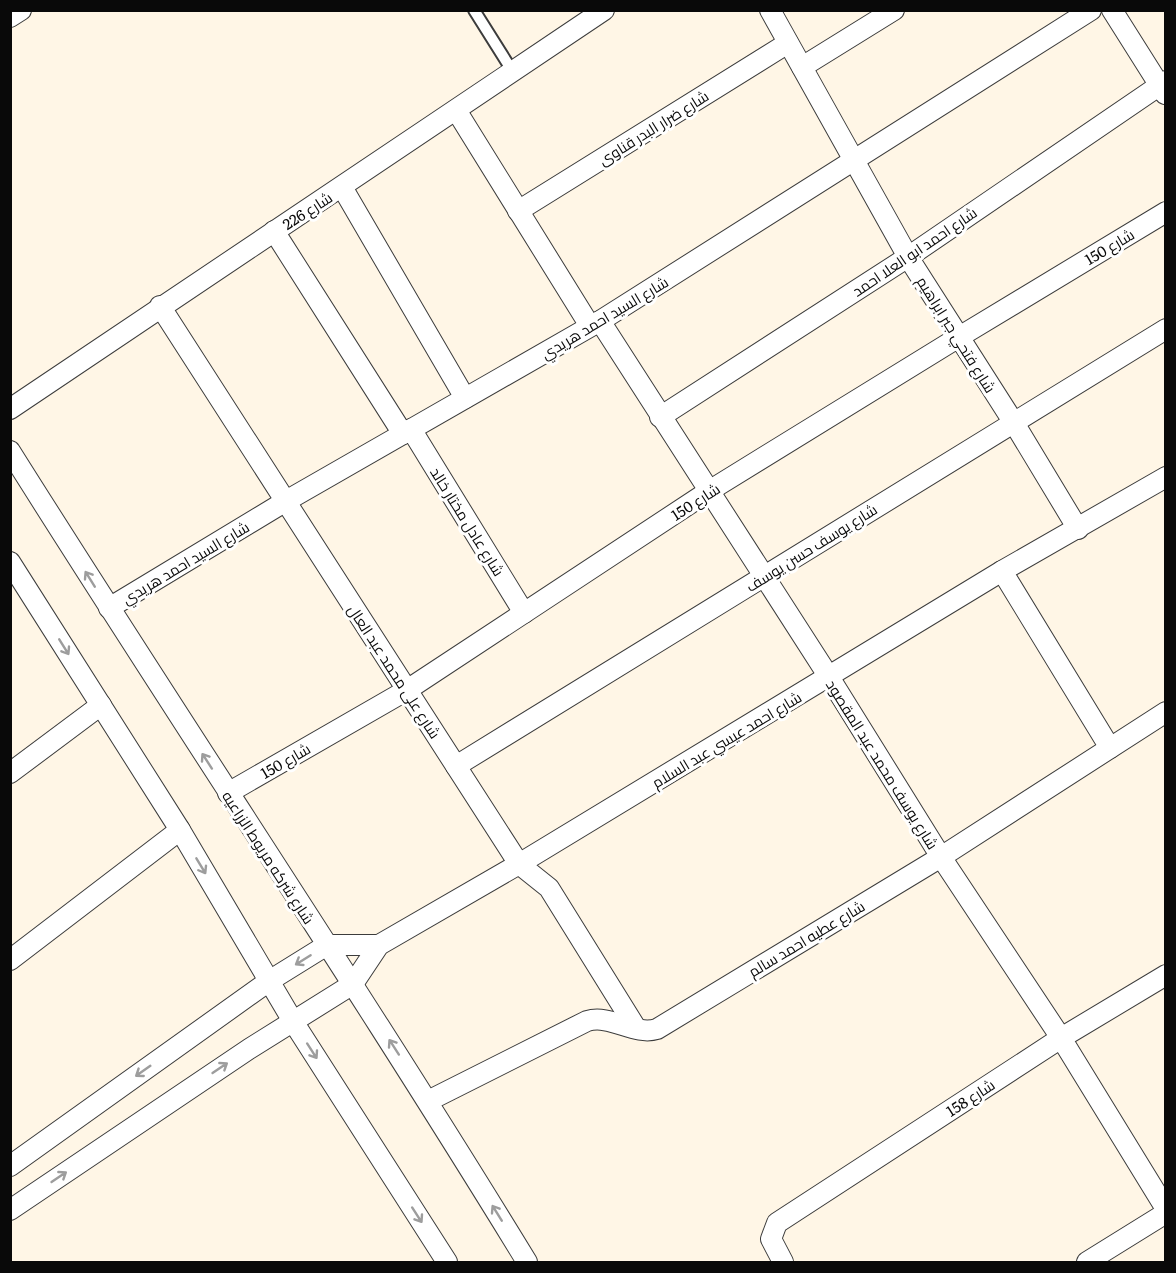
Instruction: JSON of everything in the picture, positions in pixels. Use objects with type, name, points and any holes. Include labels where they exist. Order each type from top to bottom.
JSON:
[{"type":"street","points":[[10,17],[21,10]]},
{"type":"street","name":"شارع فتحي جبر ابراهيم","points":[[770,10],[908,257],[1014,423],[1078,529]]},
{"type":"street","points":[[802,67],[894,10]]},
{"type":"street","name":"شارع السيد احمد هريدي","points":[[109,608],[286,501],[595,324],[1090,10]]},
{"type":"street","points":[[1112,10],[1164,87]]},
{"type":"street","name":"شارع 226","points":[[10,409],[160,306],[342,187],[603,11]]},
{"type":"street","name":"شارع ضرار البدر قناوى","points":[[518,211],[788,43]]},
{"type":"street","name":"شارع احمد ابو العلا احمد","points":[[660,417],[908,257],[1164,87]]},
{"type":"street","name":"شارع يوسف محمد عبد المقصود","points":[[456,110],[518,211],[660,417],[829,676],[941,857],[1061,1038],[1166,1211]]},
{"type":"street","points":[[342,187],[465,398]]},
{"type":"street","name":"شارع 150","points":[[228,793],[407,690],[709,491],[1166,212]]},
{"type":"street","name":"شارع عادل مختار خالد","points":[[274,231],[524,612]]},
{"type":"street","name":"شارع على محمد عبد العال","points":[[160,306],[519,864],[549,888],[636,1028]]},
{"type":"street","name":"شارع يوسف حسن يوسف","points":[[456,766],[1166,329]]},
{"type":"street","name":"شارع شركه مريوط الزراعيه","points":[[10,452],[228,793],[429,1101],[527,1263]]},
{"type":"street","name":"شارع احمد عيسي عبد السلام","points":[[379,945],[519,864],[1002,572],[1164,482]]},
{"type":"street","points":[[10,562],[180,830],[294,1023],[447,1263]]},
{"type":"street","points":[[1002,572],[1110,748]]},
{"type":"street","points":[[10,773],[100,705]]},
{"type":"street","name":"شارع عطيه احمد سالم","points":[[429,1101],[587,1021],[604,1019],[645,1031],[657,1029],[941,857],[1166,712]]},
{"type":"street","points":[[10,960],[180,830]]},
{"type":"street","points":[[10,1166],[269,981],[327,945],[379,945]]},
{"type":"street","points":[[10,1210],[249,1049],[294,1023],[353,984],[379,945]]},
{"type":"street","name":"شارع 158","points":[[783,1263],[771,1239],[777,1223],[1061,1038],[1166,975]]},
{"type":"street","points":[[1087,1263],[1166,1211]]},
{"type":"lane","points":[[474,10],[513,72]]}]
